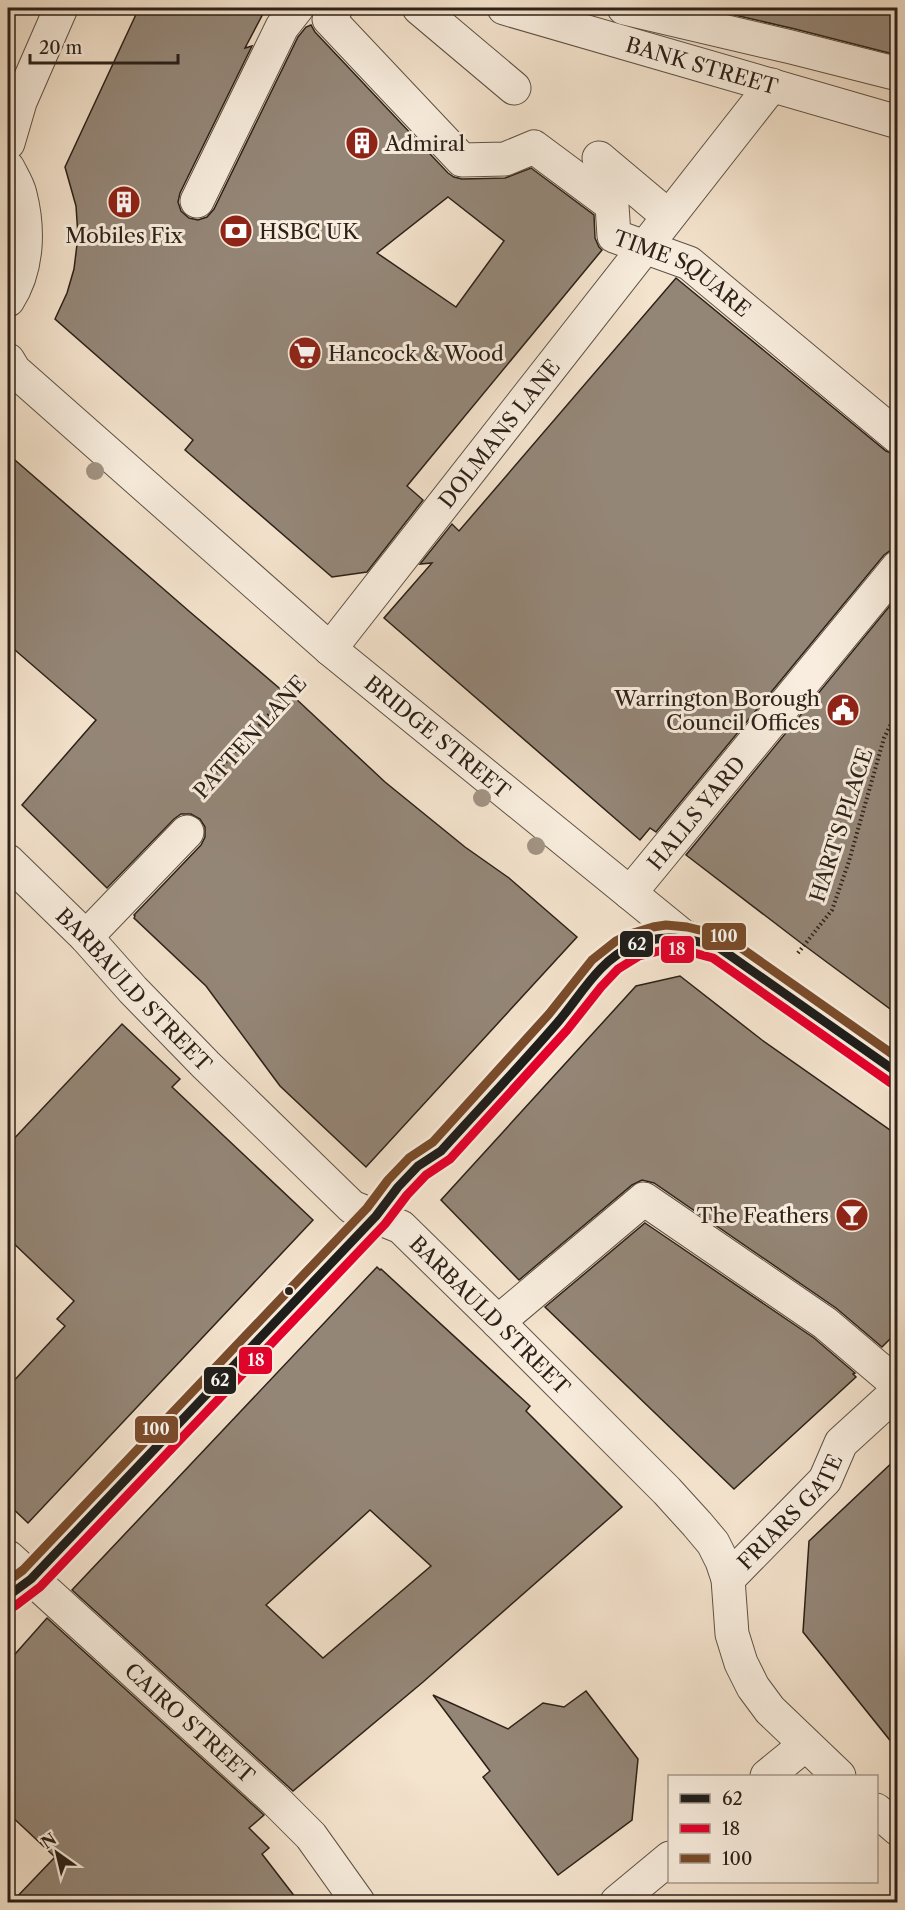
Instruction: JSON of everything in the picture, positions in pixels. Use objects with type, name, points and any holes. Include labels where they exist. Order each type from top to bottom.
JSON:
[{"type":"street","points":[[8,143],[20,102],[61,8]]},
{"type":"street","points":[[197,201],[282,27],[297,8]]},
{"type":"street","name":"TIME SQUARE","points":[[336,8],[329,19],[462,160],[505,159],[534,147],[612,205],[614,236],[689,264],[897,437]]},
{"type":"street","points":[[419,8],[514,88]]},
{"type":"street","name":"BANK STREET","points":[[504,8],[897,122]]},
{"type":"street","points":[[624,8],[897,74]]},
{"type":"street","name":"DOLMANS LANE","points":[[330,649],[772,84]]},
{"type":"street","points":[[599,158],[668,216]]},
{"type":"street","points":[[8,168],[20,191],[26,227],[23,264],[8,300]]},
{"type":"street","name":"BRIDGE STREET","points":[[8,360],[14,370],[330,649],[684,937],[718,947],[897,1073]]},
{"type":"street","name":"HALLS YARD","points":[[630,893],[897,567]]},
{"type":"street","points":[[86,937],[187,832]]},
{"type":"street","name":"BARBAULD STREET","points":[[8,861],[86,937],[133,990],[206,1065],[352,1207],[401,1227],[667,1491],[697,1524],[713,1543],[728,1578],[732,1634],[741,1663],[753,1687],[770,1710],[838,1775]]},
{"type":"street","points":[[15,1577],[376,1216],[418,1166],[441,1151],[560,1020],[588,983],[609,961],[632,946],[659,937],[684,937]]},
{"type":"street","points":[[498,1322],[644,1199],[825,1323],[897,1385]]},
{"type":"street","name":"FRIARS GATE","points":[[728,1578],[825,1480],[841,1443],[897,1390]]},
{"type":"street","name":"CAIRO STREET","points":[[15,1577],[274,1799],[310,1836],[358,1902]]},
{"type":"street","points":[[768,1775],[805,1745]]},
{"type":"street","points":[[617,1902],[668,1859]]},
{"type":"path","name":"PATTEN LANE","points":[[187,832],[192,799],[330,649]]},
{"type":"path","name":"HART'S PLACE","points":[[804,946],[832,910],[849,861],[884,738],[897,710]]},
{"type":"building","points":[[139,8],[266,8],[245,48],[252,46],[180,193],[178,202],[181,211],[189,218],[198,220],[207,217],[214,209],[298,37],[306,27],[311,25],[315,32],[448,173],[462,179],[505,178],[531,168],[594,215],[595,238],[602,250],[407,486],[423,500],[367,572],[332,577],[185,450],[193,440],[55,319],[67,293],[74,269],[78,236],[76,206],[65,167]],"holes":[[[448,197],[504,241],[456,307],[377,253]]]},
{"type":"building","points":[[704,8],[897,8],[897,55],[795,29]]},
{"type":"building","points":[[676,278],[886,451],[897,455],[897,549],[884,555],[656,832],[650,828],[640,840],[384,618],[432,563],[420,564],[452,524],[459,531]]},
{"type":"building","points":[[8,454],[292,699],[294,697],[385,782],[465,847],[509,878],[577,937],[366,1167],[280,1086],[206,986],[134,918],[134,915],[201,845],[205,837],[205,827],[200,819],[191,814],[181,814],[174,819],[107,888],[22,805],[96,720],[8,644]]},
{"type":"building","points":[[897,597],[897,1014],[686,855]]},
{"type":"building","points":[[680,976],[762,1040],[897,1135],[897,1332],[882,1347],[836,1308],[654,1183],[642,1180],[632,1185],[519,1280],[441,1200],[636,986]]},
{"type":"building","points":[[122,1024],[180,1079],[172,1087],[313,1220],[28,1523],[8,1504],[8,1387],[65,1326],[57,1319],[74,1301],[8,1238],[8,1145]]},
{"type":"building","points":[[645,1223],[814,1338],[855,1373],[853,1374],[856,1377],[734,1489],[545,1307]]},
{"type":"building","points":[[377,1267],[530,1406],[526,1411],[622,1507],[423,1682],[293,1791],[72,1590]],"holes":[[[370,1510],[431,1566],[323,1658],[266,1605]]]},
{"type":"building","points":[[897,1458],[897,1749],[803,1632],[809,1541]]},
{"type":"building","points":[[47,1618],[264,1815],[249,1828],[269,1848],[262,1854],[299,1902],[12,1902],[55,1857],[8,1813],[8,1662]]},
{"type":"building","points":[[586,1691],[638,1759],[632,1820],[558,1875],[483,1777],[490,1771],[433,1695],[508,1729],[543,1703],[564,1707]]},
{"type":"transit line","name":"100","points":[[8,1581],[23,1570],[367,1208],[388,1180],[409,1158],[433,1142],[549,1014],[592,960],[616,941],[630,934],[666,925],[687,927],[724,936],[898,1058]]},
{"type":"transit line","name":"62","points":[[8,1596],[31,1579],[376,1216],[398,1187],[418,1166],[441,1151],[544,1038],[601,969],[622,952],[644,941],[665,938],[686,939],[718,947],[898,1073]]},
{"type":"transit line","name":"18","points":[[15,1606],[40,1587],[385,1224],[426,1175],[450,1159],[567,1030],[618,969],[639,956],[667,949],[683,950],[713,958],[891,1083]]},
{"type":"place","name":"Admiral","points":[[362,143]]},
{"type":"place","name":"Mobiles Fix","points":[[124,202]]},
{"type":"place","name":"HSBC UK","points":[[236,231]]},
{"type":"place","name":"Hancock & Wood","points":[[305,353]]},
{"type":"place","name":"Warrington Borough Council Offices","points":[[843,710]]},
{"type":"place","name":"The Feathers","points":[[852,1215]]}]
